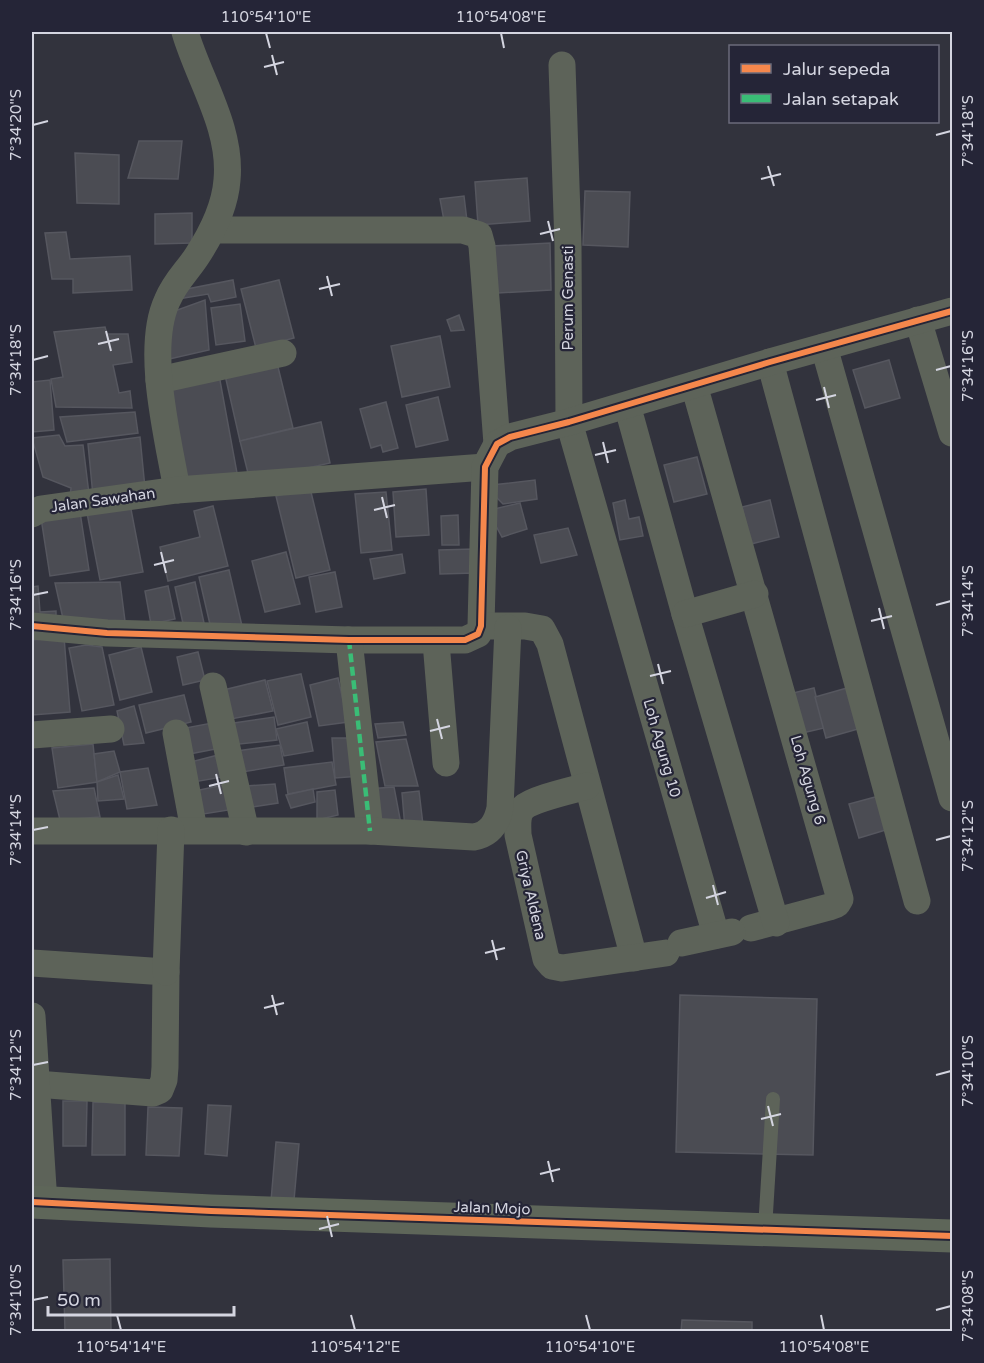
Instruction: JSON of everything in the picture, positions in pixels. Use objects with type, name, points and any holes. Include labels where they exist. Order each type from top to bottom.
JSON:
[{"type":"street","points":[[177,490],[159,381],[157,349],[159,323],[177,280],[196,257],[213,230],[222,207],[227,180],[225,146],[218,118],[184,32]]},
{"type":"street","name":"Perum Genasti","points":[[562,65],[568,245],[569,422]]},
{"type":"street","points":[[32,626],[107,633],[436,642],[465,640],[478,633],[481,626],[491,455],[482,246],[479,235],[463,230],[213,230]]},
{"type":"street","name":"Jalan Sawahan","points":[[32,514],[41,509],[177,490],[491,455],[510,437],[569,422],[952,310]]},
{"type":"street","points":[[918,320],[952,433]]},
{"type":"street","points":[[824,347],[952,798]]},
{"type":"street","points":[[159,381],[283,353]]},
{"type":"street","points":[[770,362],[917,901]]},
{"type":"street","name":"Loh Agung 6","points":[[694,385],[840,899],[837,904],[829,907],[745,929]]},
{"type":"street","points":[[631,419],[685,614],[745,929]]},
{"type":"street","name":"Loh Agung 10","points":[[569,422],[745,929]]},
{"type":"street","points":[[685,614],[755,594]]},
{"type":"street","points":[[481,626],[508,628],[525,626],[542,629],[550,644],[634,958]]},
{"type":"street","points":[[32,831],[370,831],[474,837],[482,835],[492,829],[498,819],[500,808],[508,628]]},
{"type":"street","points":[[349,640],[370,831]]},
{"type":"street","points":[[436,642],[446,763]]},
{"type":"street","points":[[213,686],[246,832]]},
{"type":"street","points":[[32,735],[111,729]]},
{"type":"street","points":[[36,1084],[153,1093],[160,1090],[164,1080],[166,972],[182,830],[176,733]]},
{"type":"street","name":"Griya Aldena","points":[[587,786],[535,801],[523,808],[517,819],[518,835],[546,959],[552,966],[562,968],[634,958],[745,929]]},
{"type":"street","points":[[32,963],[166,972]]},
{"type":"street","points":[[32,1016],[36,1084],[38,1203]]},
{"type":"street","name":"Jalan Mojo","points":[[38,1203],[952,1236]]},
{"type":"lane","points":[[765,1229],[772,1099]]},
{"type":"building","points":[[139,141],[182,141],[178,179],[128,178]]},
{"type":"building","points":[[75,153],[119,155],[119,204],[77,203]]},
{"type":"building","points":[[527,178],[530,221],[478,225],[475,182]]},
{"type":"building","points":[[585,191],[630,192],[628,247],[583,245]]},
{"type":"building","points":[[464,196],[467,221],[445,226],[440,199]]},
{"type":"building","points":[[192,213],[192,243],[155,244],[155,214]]},
{"type":"building","points":[[66,232],[70,259],[130,256],[132,290],[73,293],[73,279],[52,279],[45,233]]},
{"type":"building","points":[[550,243],[551,290],[498,293],[492,246]]},
{"type":"building","points":[[233,280],[236,297],[211,302],[208,294],[172,300],[177,291]]},
{"type":"building","points":[[279,280],[294,338],[256,348],[241,289]]},
{"type":"building","points":[[205,300],[209,350],[165,360],[169,313]]},
{"type":"building","points":[[240,304],[245,341],[216,345],[211,308]]},
{"type":"building","points":[[459,315],[464,330],[451,331],[447,320]]},
{"type":"building","points":[[105,327],[107,334],[128,334],[132,362],[113,365],[119,393],[130,391],[132,408],[56,407],[51,379],[63,377],[54,332]]},
{"type":"building","points":[[440,336],[450,387],[402,397],[391,346]]},
{"type":"building","points":[[889,360],[900,398],[865,408],[853,370]]},
{"type":"building","points":[[277,363],[293,428],[240,441],[225,375]]},
{"type":"building","points":[[219,375],[237,473],[181,484],[163,386]]},
{"type":"building","points":[[50,380],[54,430],[32,432],[32,382]]},
{"type":"building","points":[[438,397],[448,440],[416,447],[406,405]]},
{"type":"building","points":[[386,402],[398,448],[383,452],[381,445],[371,448],[360,409]]},
{"type":"building","points":[[135,412],[138,433],[67,442],[60,417]]},
{"type":"building","points":[[321,422],[330,463],[250,481],[240,441]]},
{"type":"building","points":[[59,435],[65,446],[83,445],[89,494],[70,497],[71,488],[43,477],[32,438]]},
{"type":"building","points":[[140,437],[145,488],[93,496],[88,444]]},
{"type":"building","points":[[697,457],[707,494],[674,502],[664,465]]},
{"type":"building","points":[[535,480],[537,499],[503,504],[494,495],[492,485]]},
{"type":"building","points":[[310,488],[330,570],[296,578],[276,496]]},
{"type":"building","points":[[426,489],[429,535],[396,537],[393,492]]},
{"type":"building","points":[[386,492],[392,550],[361,553],[355,494]]},
{"type":"building","points":[[625,500],[629,519],[639,517],[643,536],[620,540],[613,503]]},
{"type":"building","points":[[770,500],[779,537],[751,544],[742,507]]},
{"type":"building","points":[[520,503],[527,529],[502,537],[496,526],[494,509]]},
{"type":"building","points":[[130,504],[143,572],[100,580],[87,513]]},
{"type":"building","points":[[213,506],[228,566],[168,581],[160,547],[200,537],[194,511]]},
{"type":"building","points":[[80,512],[89,570],[50,576],[41,518]]},
{"type":"building","points":[[458,515],[459,545],[442,545],[441,516]]},
{"type":"building","points":[[568,528],[577,555],[541,563],[534,535]]},
{"type":"building","points":[[474,549],[475,573],[440,574],[439,550]]},
{"type":"building","points":[[286,552],[300,604],[265,612],[252,561]]},
{"type":"building","points":[[402,554],[405,573],[374,579],[370,559]]},
{"type":"building","points":[[229,570],[242,626],[212,633],[199,577]]},
{"type":"building","points":[[335,572],[342,607],[316,612],[309,577]]},
{"type":"building","points":[[120,582],[125,621],[64,623],[55,583]]},
{"type":"building","points":[[195,582],[204,623],[184,628],[175,587]]},
{"type":"building","points":[[38,586],[40,612],[56,611],[56,621],[32,622],[32,587]]},
{"type":"building","points":[[168,586],[175,619],[151,624],[145,591]]},
{"type":"building","points":[[64,637],[70,712],[32,715],[32,640]]},
{"type":"building","points":[[86,645],[102,647],[114,705],[82,711],[69,648]]},
{"type":"building","points":[[141,647],[152,692],[120,700],[109,655]]},
{"type":"building","points":[[198,652],[205,680],[183,685],[177,657]]},
{"type":"building","points":[[301,674],[311,717],[278,725],[267,681]]},
{"type":"building","points":[[338,678],[348,722],[319,726],[310,685]]},
{"type":"building","points":[[265,680],[273,711],[231,719],[223,690]]},
{"type":"building","points":[[814,688],[824,728],[802,733],[793,693]]},
{"type":"building","points":[[847,688],[858,729],[826,738],[815,697]]},
{"type":"building","points":[[184,695],[191,722],[146,733],[139,705]]},
{"type":"building","points":[[134,706],[144,743],[124,745],[117,711]]},
{"type":"building","points":[[274,717],[277,740],[230,745],[227,724]]},
{"type":"building","points":[[307,722],[313,751],[284,756],[276,729]]},
{"type":"building","points":[[403,722],[406,735],[378,738],[375,724]]},
{"type":"building","points":[[212,723],[221,748],[184,755],[180,729]]},
{"type":"building","points":[[332,738],[356,738],[361,776],[335,778]]},
{"type":"building","points":[[406,739],[418,786],[385,786],[376,742]]},
{"type":"building","points":[[93,744],[97,782],[58,788],[52,748]]},
{"type":"building","points":[[280,745],[284,765],[242,772],[237,751]]},
{"type":"building","points":[[114,751],[120,772],[97,782],[94,754]]},
{"type":"building","points":[[222,754],[228,776],[188,783],[183,764]]},
{"type":"building","points":[[332,762],[336,785],[288,794],[284,768]]},
{"type":"building","points":[[148,768],[157,805],[127,809],[120,772]]},
{"type":"building","points":[[118,775],[124,799],[98,801],[97,782]]},
{"type":"building","points":[[228,784],[235,809],[197,815],[190,792]]},
{"type":"building","points":[[275,784],[278,803],[252,807],[246,786]]},
{"type":"building","points":[[394,787],[401,824],[370,827],[366,789]]},
{"type":"building","points":[[94,788],[100,817],[60,820],[53,791]]},
{"type":"building","points":[[313,789],[315,802],[291,808],[286,795]]},
{"type":"building","points":[[335,790],[338,815],[317,820],[317,792]]},
{"type":"building","points":[[419,791],[423,825],[405,829],[402,793]]},
{"type":"building","points":[[879,796],[889,829],[859,838],[849,804]]},
{"type":"building","points":[[680,995],[817,999],[813,1155],[676,1152]]},
{"type":"building","points":[[63,1101],[87,1101],[86,1146],[63,1146]]},
{"type":"building","points":[[93,1102],[125,1103],[125,1155],[92,1155]]},
{"type":"building","points":[[208,1105],[231,1106],[227,1156],[205,1154]]},
{"type":"building","points":[[148,1107],[182,1108],[179,1156],[146,1155]]},
{"type":"building","points":[[276,1142],[299,1144],[294,1200],[271,1201]]},
{"type":"building","points":[[110,1259],[111,1332],[65,1332],[63,1260]]},
{"type":"building","points":[[682,1320],[752,1322],[752,1332],[681,1332]]},
{"type":"marked path","points":[[349,640],[370,831]]},
{"type":"cycle path","points":[[32,626],[107,633],[349,640],[465,640],[478,634],[481,626],[485,467],[497,444],[510,437],[952,311]]},
{"type":"cycle path","points":[[32,1202],[211,1211],[952,1236]]}]
